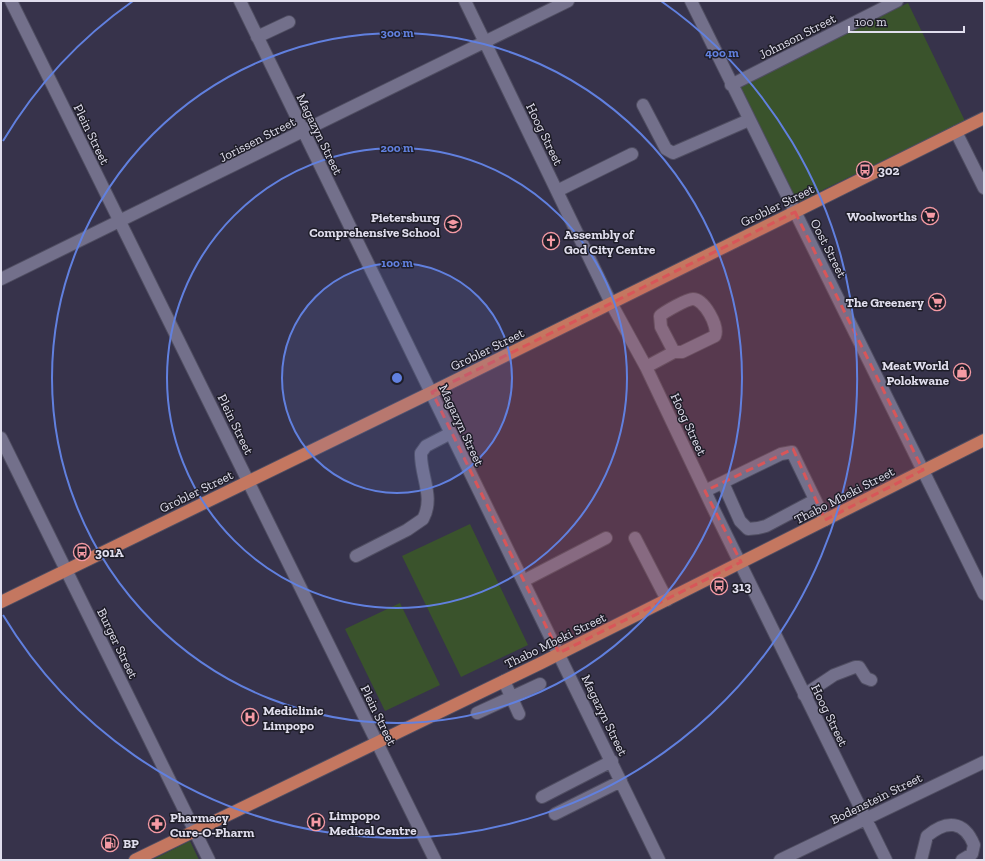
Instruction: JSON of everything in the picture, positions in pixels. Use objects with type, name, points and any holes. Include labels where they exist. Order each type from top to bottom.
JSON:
[{"type":"main road","name":"Grobler Street","points":[[1,602],[432,392],[984,118]]},
{"type":"main road","name":"Thabo Mbeki Street","points":[[135,860],[667,600],[984,440]]},
{"type":"street","name":"Plein Street","points":[[11,1],[435,860]]},
{"type":"street","name":"Hoog Street","points":[[465,1],[611,303],[646,367],[705,491],[886,860]]},
{"type":"street","name":"Jorissen Street","points":[[1,279],[568,1]]},
{"type":"street","name":"Oost Street","points":[[690,1],[984,594]]},
{"type":"street","name":"Johnson Street","points":[[732,84],[897,1]]},
{"type":"street","name":"Magazyn Street","points":[[243,2],[257,37],[660,860]]},
{"type":"street","points":[[257,37],[289,22]]},
{"type":"street","points":[[643,105],[666,149],[673,153],[749,120]]},
{"type":"street","points":[[956,132],[984,188]]},
{"type":"street","points":[[557,191],[632,154]]},
{"type":"street","points":[[646,367],[674,352],[682,352],[716,334],[715,323],[697,300],[690,300],[660,316],[661,327],[674,352]]},
{"type":"street","points":[[356,556],[407,530],[423,519],[428,504],[428,489],[421,453],[426,446],[451,433]]},
{"type":"street","name":"Burger Street","points":[[1,438],[209,860]]},
{"type":"street","points":[[705,491],[790,451],[795,455],[825,520]]},
{"type":"street","points":[[723,482],[740,521],[748,529],[766,526],[815,500]]},
{"type":"street","points":[[523,581],[606,538]]},
{"type":"street","points":[[635,538],[667,600]]},
{"type":"street","points":[[804,694],[834,675],[855,667],[859,667],[866,678],[871,680]]},
{"type":"street","points":[[504,680],[520,714]]},
{"type":"street","points":[[477,713],[540,684]]},
{"type":"street","points":[[542,797],[612,761]]},
{"type":"street","name":"Bodenstein Street","points":[[780,860],[984,762]]},
{"type":"street","points":[[555,814],[621,781]]},
{"type":"street","points":[[921,860],[926,836],[943,827],[953,824],[962,827],[967,831],[974,845],[972,854],[962,860]]},
{"type":"highlighted area","points":[[795,212],[923,470],[825,520],[793,449],[705,491],[741,562],[559,653],[432,392]]},
{"type":"green space","points":[[908,3],[965,121],[800,201],[795,200],[739,91],[744,83]]},
{"type":"green space","points":[[470,524],[528,645],[461,677],[402,556]]},
{"type":"green space","points":[[400,603],[440,685],[385,711],[345,629]]},
{"type":"green space","points":[[190,841],[199,860],[152,860]]},
{"type":"place","name":"302","points":[[865,170]]},
{"type":"place","name":"Woolworths","points":[[930,216]]},
{"type":"place","name":"Pietersburg Comprehensive School","points":[[453,224]]},
{"type":"place","name":"Assembly of God City Centre","points":[[551,241]]},
{"type":"place","name":"The Greenery","points":[[937,302]]},
{"type":"place","name":"Meat World Polokwane","points":[[962,372]]},
{"type":"place","name":"301A","points":[[82,552]]},
{"type":"place","name":"313","points":[[719,586]]},
{"type":"place","name":"Mediclinic Limpopo","points":[[250,717]]},
{"type":"place","name":"Limpopo Medical Centre","points":[[316,822]]},
{"type":"place","name":"Pharmacy Cure-O-Pharm","points":[[157,824]]},
{"type":"place","name":"BP","points":[[110,843]]}]
